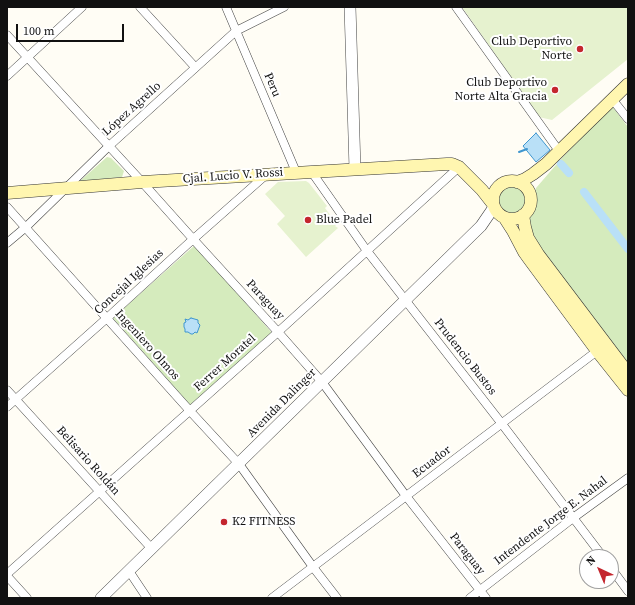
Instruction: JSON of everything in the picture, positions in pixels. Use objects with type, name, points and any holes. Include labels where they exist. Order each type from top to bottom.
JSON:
[{"type":"main road","points":[[528,191],[546,164],[628,84]]},
{"type":"main road","name":"Cjal. Lucio V. Rossi","points":[[7,193],[142,182],[447,164],[452,164],[462,171]]},
{"type":"main road","points":[[517,182],[525,179],[546,164]]},
{"type":"main road","points":[[462,171],[480,184],[490,187],[498,187]]},
{"type":"main road","points":[[462,171],[498,211],[513,231],[529,259],[626,380]]},
{"type":"main road","points":[[508,181],[517,182],[525,186],[528,191],[530,196],[530,205],[523,215],[512,219],[498,211],[494,195],[498,187],[503,183],[508,181]]},
{"type":"main road","points":[[523,215],[528,238],[601,348]]},
{"type":"street","points":[[7,76],[82,7]]},
{"type":"street","points":[[140,7],[195,67]]},
{"type":"street","name":"Peru","points":[[226,7],[296,172]]},
{"type":"street","name":"López Agrello","points":[[7,244],[109,146],[236,31],[284,7]]},
{"type":"street","points":[[350,7],[355,169]]},
{"type":"street","points":[[456,7],[559,151]]},
{"type":"street","name":"Paraguay","points":[[7,35],[322,382],[406,496],[486,598]]},
{"type":"street","points":[[612,99],[628,119]]},
{"type":"street","name":"Prudencio Bustos","points":[[311,171],[366,251],[502,424],[597,549]]},
{"type":"street","name":"Ferrer Moratel","points":[[7,575],[366,251],[462,171]]},
{"type":"street","name":"Concejal Iglesias","points":[[7,407],[267,174]]},
{"type":"street","name":"Ingeniero Olmos","points":[[7,207],[239,464],[337,598]]},
{"type":"street","name":"Avenida Dalinger","points":[[101,598],[498,211]]},
{"type":"street","name":"Ecuador","points":[[272,598],[601,348]]},
{"type":"street","name":"Belisario Roldán","points":[[7,390],[152,549]]},
{"type":"street","name":"Intendente Jorge E. Nahal","points":[[470,598],[573,518],[628,478]]},
{"type":"street","points":[[129,572],[147,598]]},
{"type":"street","points":[[7,575],[27,598]]},
{"type":"street","points":[[619,579],[628,591]]},
{"type":"green space","name":"Club Deportivo Norte Alta Gracia","points":[[462,7],[628,7],[628,59],[552,120],[539,117]]},
{"type":"green space","points":[[612,106],[628,127],[628,364],[544,253],[534,236],[528,218],[533,208],[536,188],[562,158]]},
{"type":"green space","points":[[107,157],[111,158],[124,171],[122,177],[79,182]]},
{"type":"green space","name":"Blue Padel","points":[[306,181],[327,206],[325,208],[337,224],[335,226],[338,228],[306,257],[277,224],[285,216],[265,194],[278,182]]},
{"type":"green space","points":[[509,184],[515,184],[524,188],[528,200],[524,212],[515,216],[509,216],[500,212],[496,203],[496,197],[500,188]]},
{"type":"green space","points":[[195,245],[272,333],[190,405],[113,318]]},
{"type":"water","points":[[536,133],[550,150],[536,162],[523,146]]},
{"type":"water","points":[[191,318],[198,320],[200,325],[197,333],[195,332],[191,334],[185,332],[185,319],[188,320]]},
{"type":"waterway","points":[[519,152],[527,149]]},
{"type":"waterway","points":[[561,164],[569,173]]},
{"type":"waterway","points":[[584,192],[628,249]]},
{"type":"place","name":"Club Deportivo Norte","points":[[580,49]]},
{"type":"place","name":"Club Deportivo Norte Alta Gracia","points":[[555,90]]},
{"type":"place","name":"Blue Padel","points":[[308,220]]},
{"type":"place","name":"K2 FITNESS","points":[[224,522]]}]
